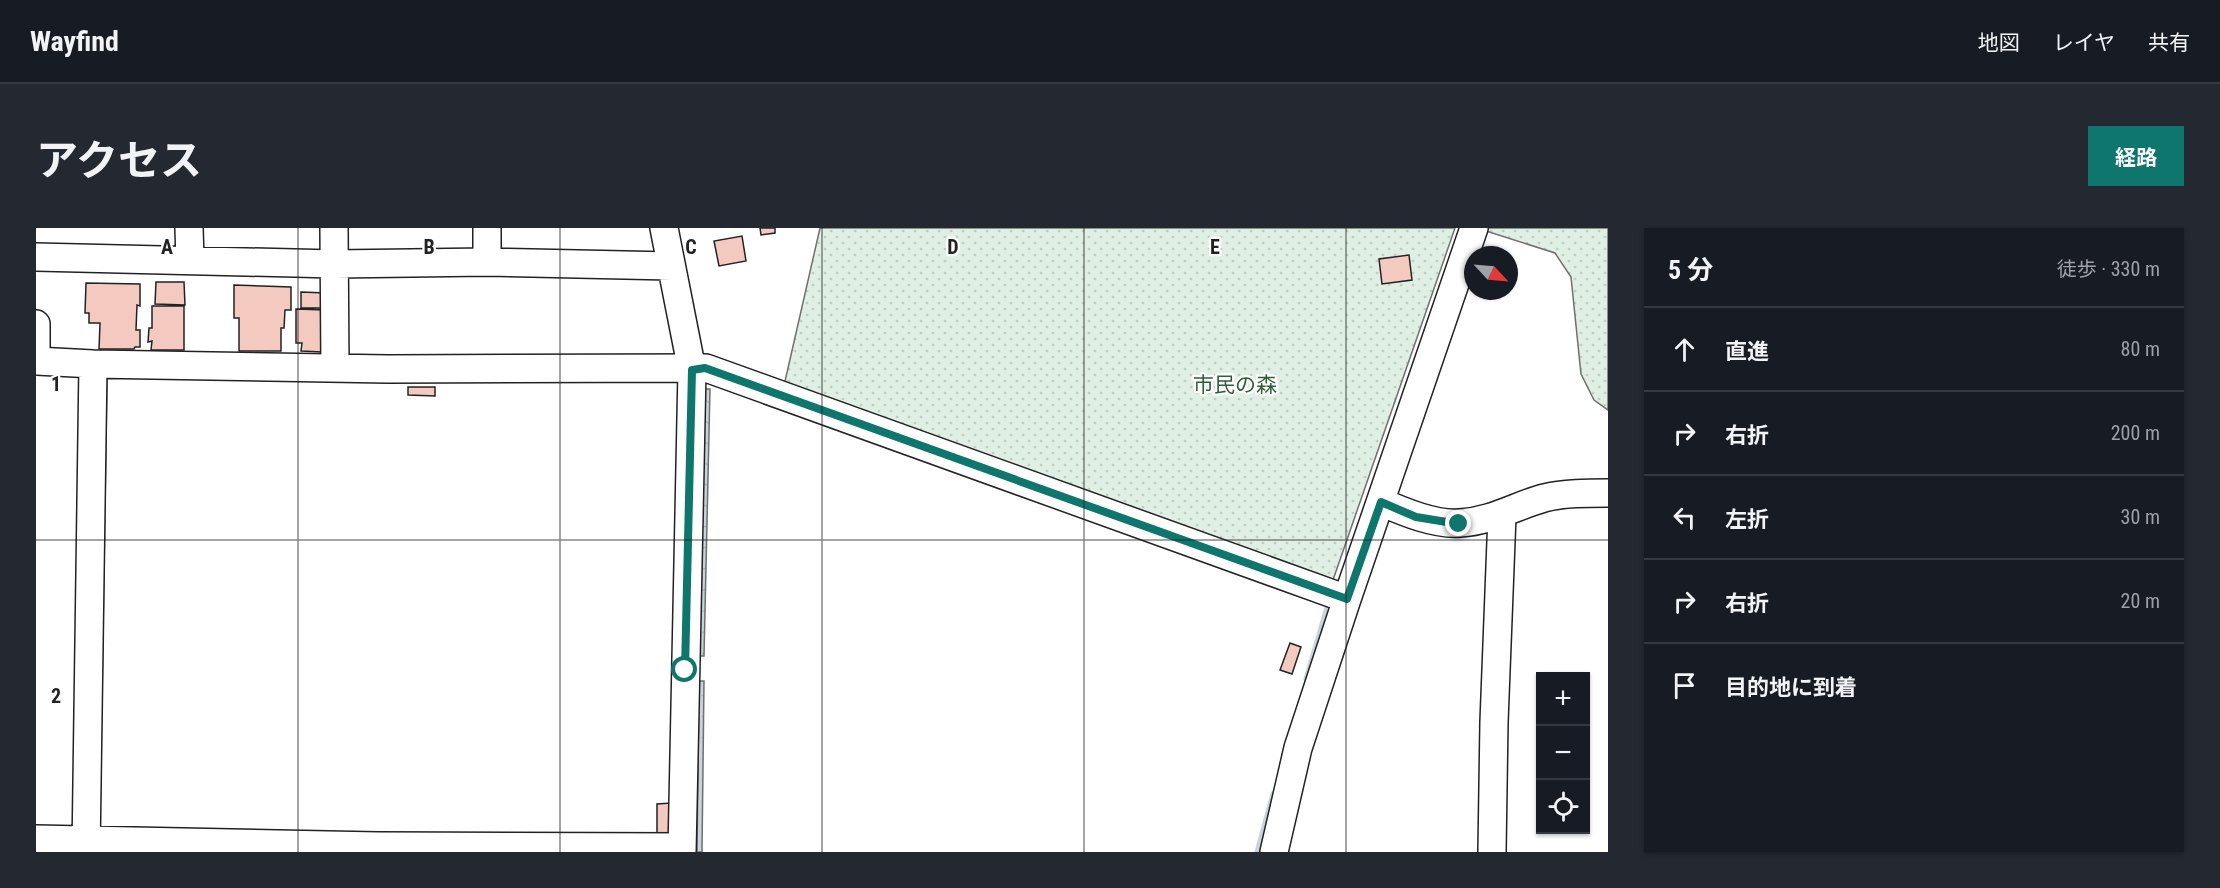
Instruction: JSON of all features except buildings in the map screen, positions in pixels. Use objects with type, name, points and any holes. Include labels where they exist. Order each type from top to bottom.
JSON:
[{"type":"street","points":[[189,228],[190,260]]},
{"type":"street","points":[[334,228],[335,368]]},
{"type":"street","points":[[487,228],[487,262]]},
{"type":"street","points":[[36,839],[87,846],[378,846],[682,850],[692,370],[664,228]]},
{"type":"street","points":[[1274,852],[1298,748],[1474,228]]},
{"type":"street","points":[[36,257],[335,264],[487,262],[671,266]]},
{"type":"street","points":[[36,324],[36,361],[335,368],[692,370],[705,368],[1347,599]]},
{"type":"street","points":[[87,846],[93,364]]},
{"type":"street","points":[[1381,502],[1416,517],[1459,524],[1502,515],[1544,498],[1583,493],[1608,493]]},
{"type":"street","points":[[1492,852],[1494,722],[1502,515]]},
{"type":"green space","name":"市民の森","points":[[820,228],[1455,228],[1333,580],[783,390]]},
{"type":"green space","points":[[1487,228],[1608,228],[1608,410],[1594,400],[1581,374],[1571,277],[1555,253],[1486,231]]},
{"type":"water","points":[[104,379],[107,380],[100,824],[96,824]]},
{"type":"water","points":[[704,389],[710,389],[704,656],[699,656]]},
{"type":"water","points":[[699,681],[704,681],[702,852],[697,852]]},
{"type":"waterway","points":[[1307,679],[1329,604]]},
{"type":"waterway","points":[[1258,852],[1274,794]]},
{"type":"route","points":[[685,670],[692,370],[705,368],[1347,599],[1381,502],[1416,517],[1459,524]]}]
